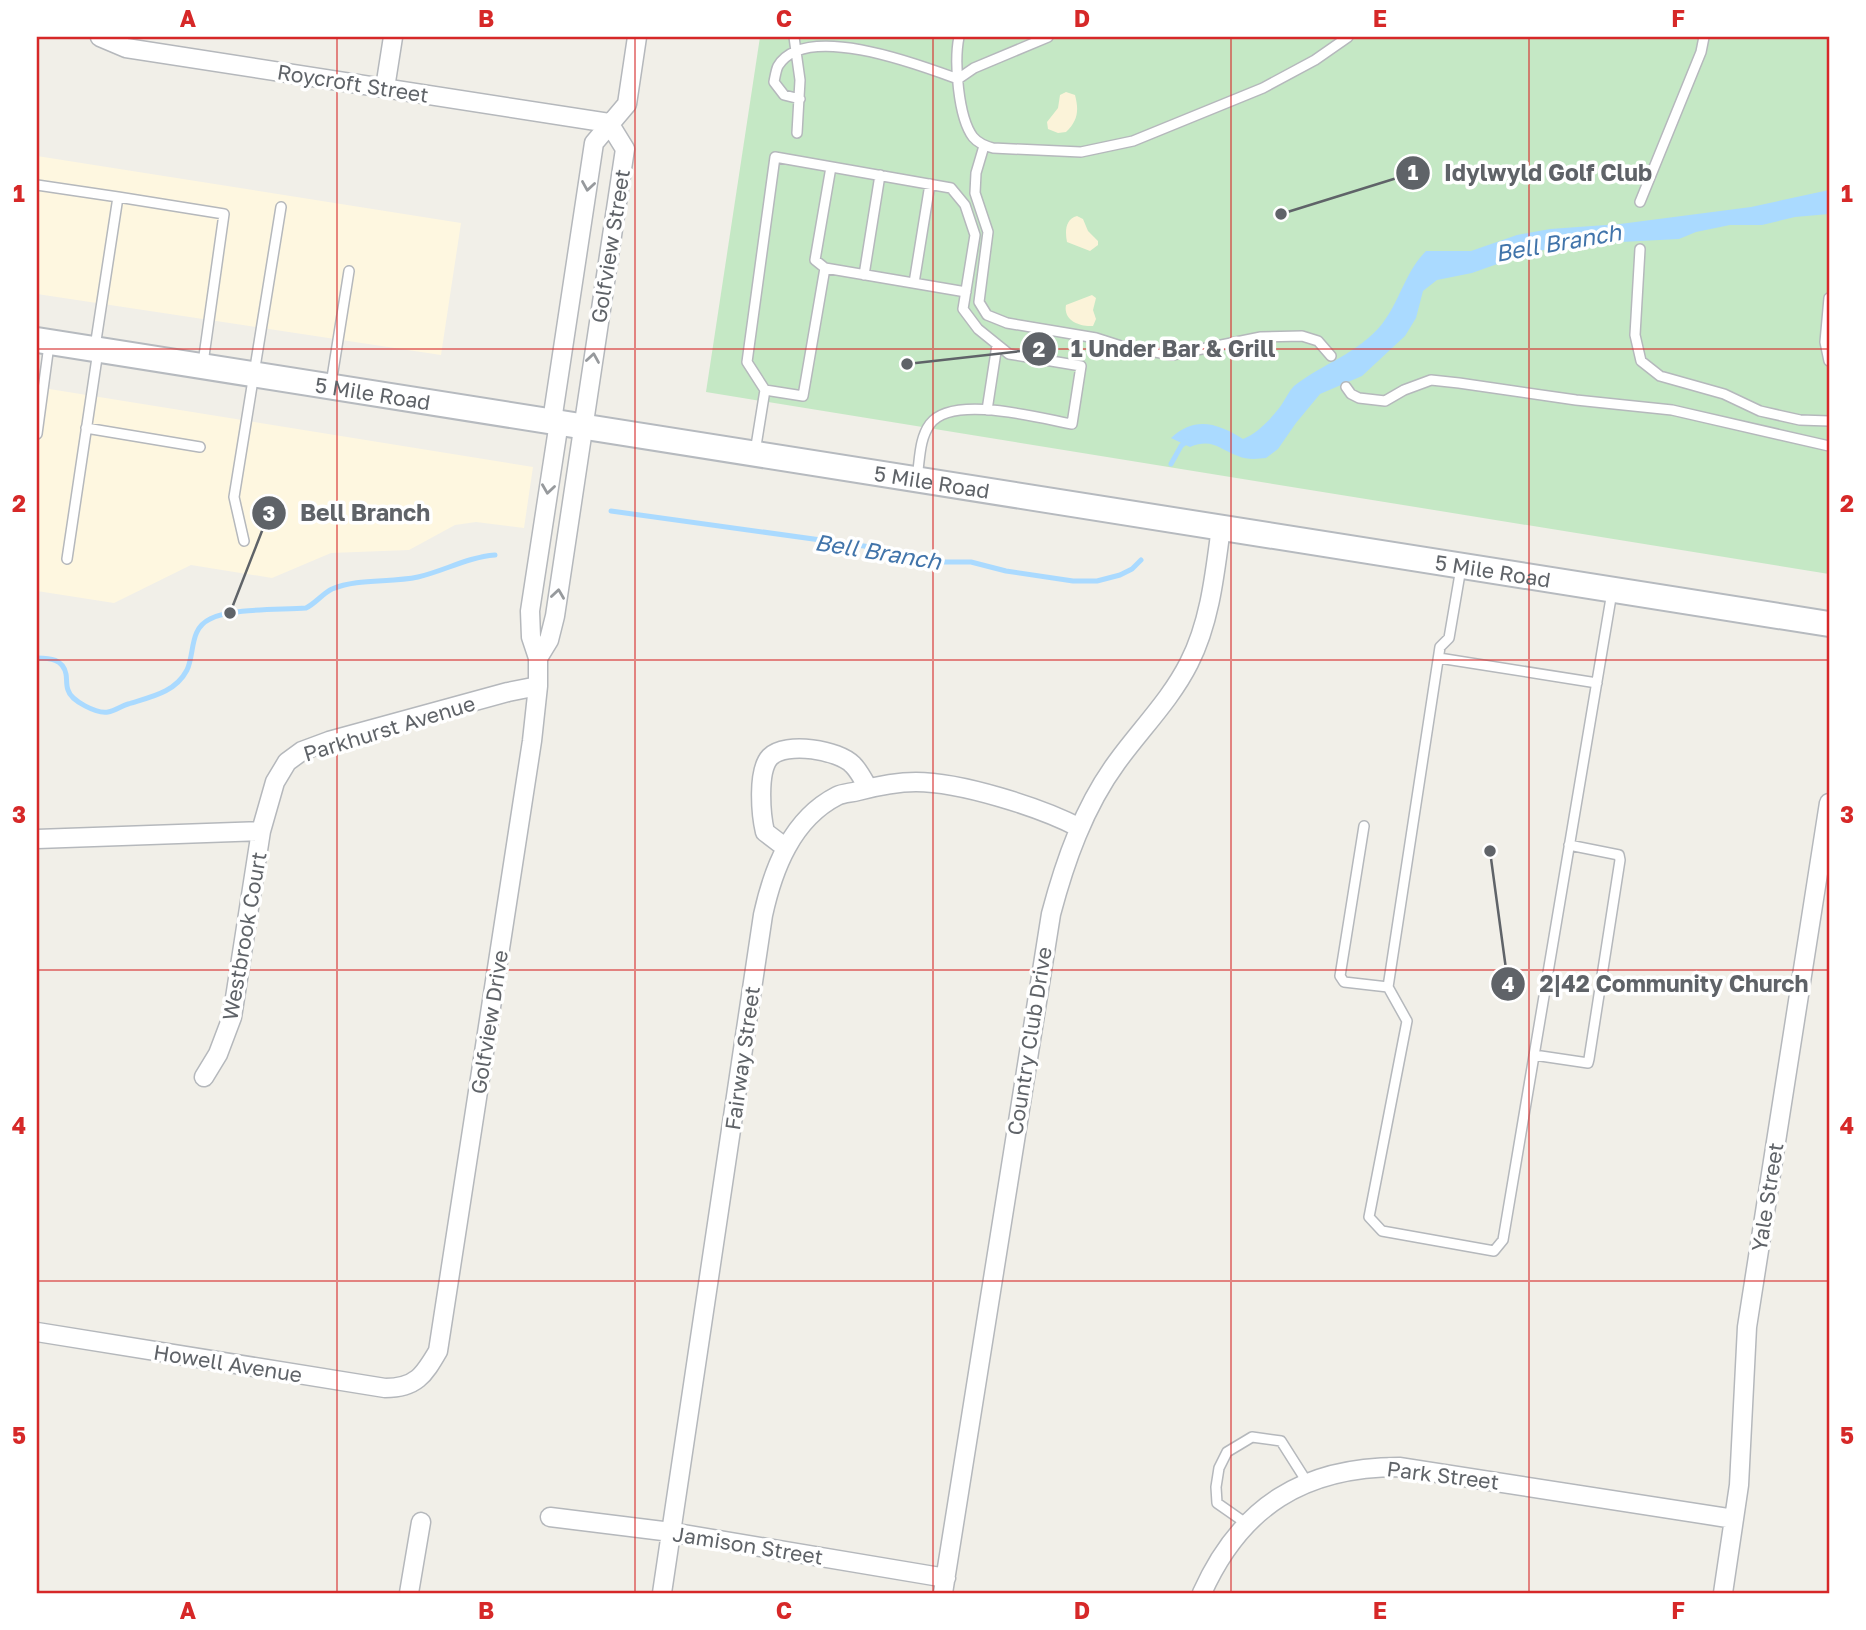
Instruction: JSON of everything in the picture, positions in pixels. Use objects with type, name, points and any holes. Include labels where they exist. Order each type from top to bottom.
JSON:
[{"type":"main road","name":"5 Mile Road","points":[[43,341],[1829,624]]},
{"type":"street","name":"Roycroft Street","points":[[100,37],[127,48],[609,123]]},
{"type":"street","points":[[385,88],[393,37]]},
{"type":"street","points":[[564,423],[594,144],[627,104],[638,37]]},
{"type":"street","name":"Golfview Street","points":[[564,423],[625,149],[609,123]]},
{"type":"street","name":"Golfview Drive","points":[[538,658],[550,640],[555,616],[564,423]]},
{"type":"street","name":"Golfview Drive","points":[[418,1379],[438,1351],[532,741],[538,658],[531,637],[530,611],[564,423]]},
{"type":"street","name":"Country Club Drive","points":[[945,1585],[1044,948],[1060,880],[1080,828],[1115,764],[1175,687],[1189,664],[1205,621],[1221,527]]},
{"type":"street","name":"Parkhurst Avenue","points":[[261,831],[279,772],[302,751],[508,692],[538,686]]},
{"type":"street","points":[[786,848],[765,832],[760,810],[768,759],[790,750],[809,749],[832,753],[852,764],[869,788]]},
{"type":"street","name":"Fairway Street","points":[[662,1593],[763,915],[770,880],[786,848],[808,818],[838,795],[900,782],[942,784],[999,798],[1058,816],[1080,828]]},
{"type":"street","name":"Yale Street","points":[[1723,1593],[1742,1454],[1747,1327],[1829,803]]},
{"type":"street","points":[[37,839],[261,831]]},
{"type":"street","name":"Westbrook Court","points":[[204,1077],[218,1054],[232,1017],[261,831]]},
{"type":"street","name":"Howell Avenue","points":[[37,1332],[385,1388],[398,1388],[418,1379]]},
{"type":"street","name":"Park Street","points":[[1202,1593],[1226,1549],[1247,1524],[1272,1502],[1307,1482],[1345,1470],[1399,1467],[1734,1519]]},
{"type":"street","name":"Jamison Street","points":[[550,1517],[671,1532],[945,1585]]},
{"type":"street","points":[[410,1593],[421,1522]]},
{"type":"lane","points":[[794,37],[800,80],[797,133]]},
{"type":"lane","points":[[859,49],[863,37]]},
{"type":"lane","points":[[959,37],[958,79],[965,118],[973,136],[984,146],[1080,152],[1133,141],[1263,88],[1315,60],[1348,37]]},
{"type":"lane","points":[[958,79],[974,68],[1048,37]]},
{"type":"lane","points":[[1640,202],[1701,51],[1704,37]]},
{"type":"lane","points":[[800,99],[784,95],[774,82],[777,67],[804,48],[836,45],[859,49],[924,66],[958,79]]},
{"type":"lane","points":[[984,146],[976,173],[975,193],[988,232],[979,302],[987,315],[1007,323],[1096,338],[1122,346],[1172,355],[1261,337],[1302,336],[1318,341],[1331,356]]},
{"type":"lane","points":[[755,453],[765,390],[747,362],[775,158],[951,188],[965,205],[975,235],[963,309],[978,329],[1009,354],[1081,366],[1072,424],[977,408],[953,411],[931,422],[923,436],[917,479]]},
{"type":"lane","points":[[831,167],[815,260],[825,268],[966,292]]},
{"type":"lane","points":[[864,275],[880,175]]},
{"type":"lane","points":[[914,283],[930,184]]},
{"type":"lane","points":[[37,185],[225,215],[202,366]]},
{"type":"lane","points":[[67,559],[118,197]]},
{"type":"lane","points":[[244,541],[234,497],[281,206]]},
{"type":"lane","points":[[1640,249],[1635,335],[1642,361],[1660,376],[1724,394],[1760,411],[1800,420],[1829,421]]},
{"type":"lane","points":[[765,390],[803,396],[825,268]]},
{"type":"lane","points":[[331,386],[349,271]]},
{"type":"lane","points":[[1829,298],[1825,342],[1829,361]]},
{"type":"lane","points":[[37,433],[43,341]]},
{"type":"lane","points":[[987,410],[997,345]]},
{"type":"lane","points":[[1346,387],[1351,394],[1359,398],[1385,401],[1404,390],[1431,380],[1459,383],[1576,400],[1672,410],[1829,446]]},
{"type":"lane","points":[[86,428],[200,447]]},
{"type":"lane","points":[[1462,566],[1449,638],[1440,647],[1388,987],[1407,1021],[1369,1217],[1382,1231],[1494,1251],[1503,1240],[1612,590]]},
{"type":"lane","points":[[1439,658],[1597,683]]},
{"type":"lane","points":[[1364,826],[1340,976],[1345,982],[1388,987]]},
{"type":"lane","points":[[1534,1055],[1588,1063],[1589,1059],[1620,860],[1619,855],[1569,845]]},
{"type":"lane","points":[[1247,1524],[1217,1503],[1219,1468],[1227,1452],[1252,1437],[1282,1441],[1307,1482]]},
{"type":"shaded area","points":[[37,156],[461,223],[441,355],[37,294]]},
{"type":"shaded area","points":[[37,387],[533,467],[524,528],[476,522],[455,525],[409,550],[331,553],[272,578],[191,565],[114,603],[37,591]]},
{"type":"green space","points":[[760,37],[1829,37],[1829,574],[706,392]]},
{"type":"sand","points":[[1066,92],[1075,95],[1076,115],[1066,132],[1058,133],[1048,129],[1047,122],[1058,108],[1060,95]]},
{"type":"sand","points":[[1077,216],[1083,219],[1088,231],[1098,241],[1098,245],[1090,251],[1067,242],[1068,223]]},
{"type":"sand","points":[[1092,295],[1096,298],[1093,310],[1096,319],[1093,326],[1073,322],[1067,315],[1066,305]]},
{"type":"water","points":[[1829,190],[1829,214],[1795,217],[1762,225],[1730,225],[1696,232],[1679,239],[1531,252],[1472,273],[1437,280],[1423,291],[1416,318],[1405,336],[1362,376],[1320,394],[1278,449],[1266,458],[1241,457],[1210,444],[1190,447],[1171,438],[1197,424],[1215,426],[1243,439],[1254,433],[1274,414],[1294,386],[1351,351],[1373,334],[1388,315],[1413,268],[1426,251],[1471,251],[1517,235],[1550,229],[1620,224],[1751,207]]},
{"type":"waterway","name":"Bell Branch","points":[[1171,464],[1187,441]]},
{"type":"waterway","name":"Bell Branch","points":[[611,511],[864,546],[941,562],[971,562],[1006,571],[1073,581],[1097,581],[1120,575],[1141,560]]},
{"type":"waterway","name":"Bell Branch","points":[[37,658],[51,659],[62,665],[68,690],[79,702],[98,711],[111,711],[161,693],[176,684],[187,670],[199,629],[203,623],[219,615],[306,608],[328,591],[342,586],[418,577],[475,558],[495,555]]},
{"type":"place","name":"Idylwyld Golf Club","points":[[1281,214]]},
{"type":"place","name":"1 Under Bar & Grill","points":[[907,364]]},
{"type":"place","name":"Bell Branch","points":[[230,613]]},
{"type":"place","name":"2|42 Community Church","points":[[1490,851]]}]
